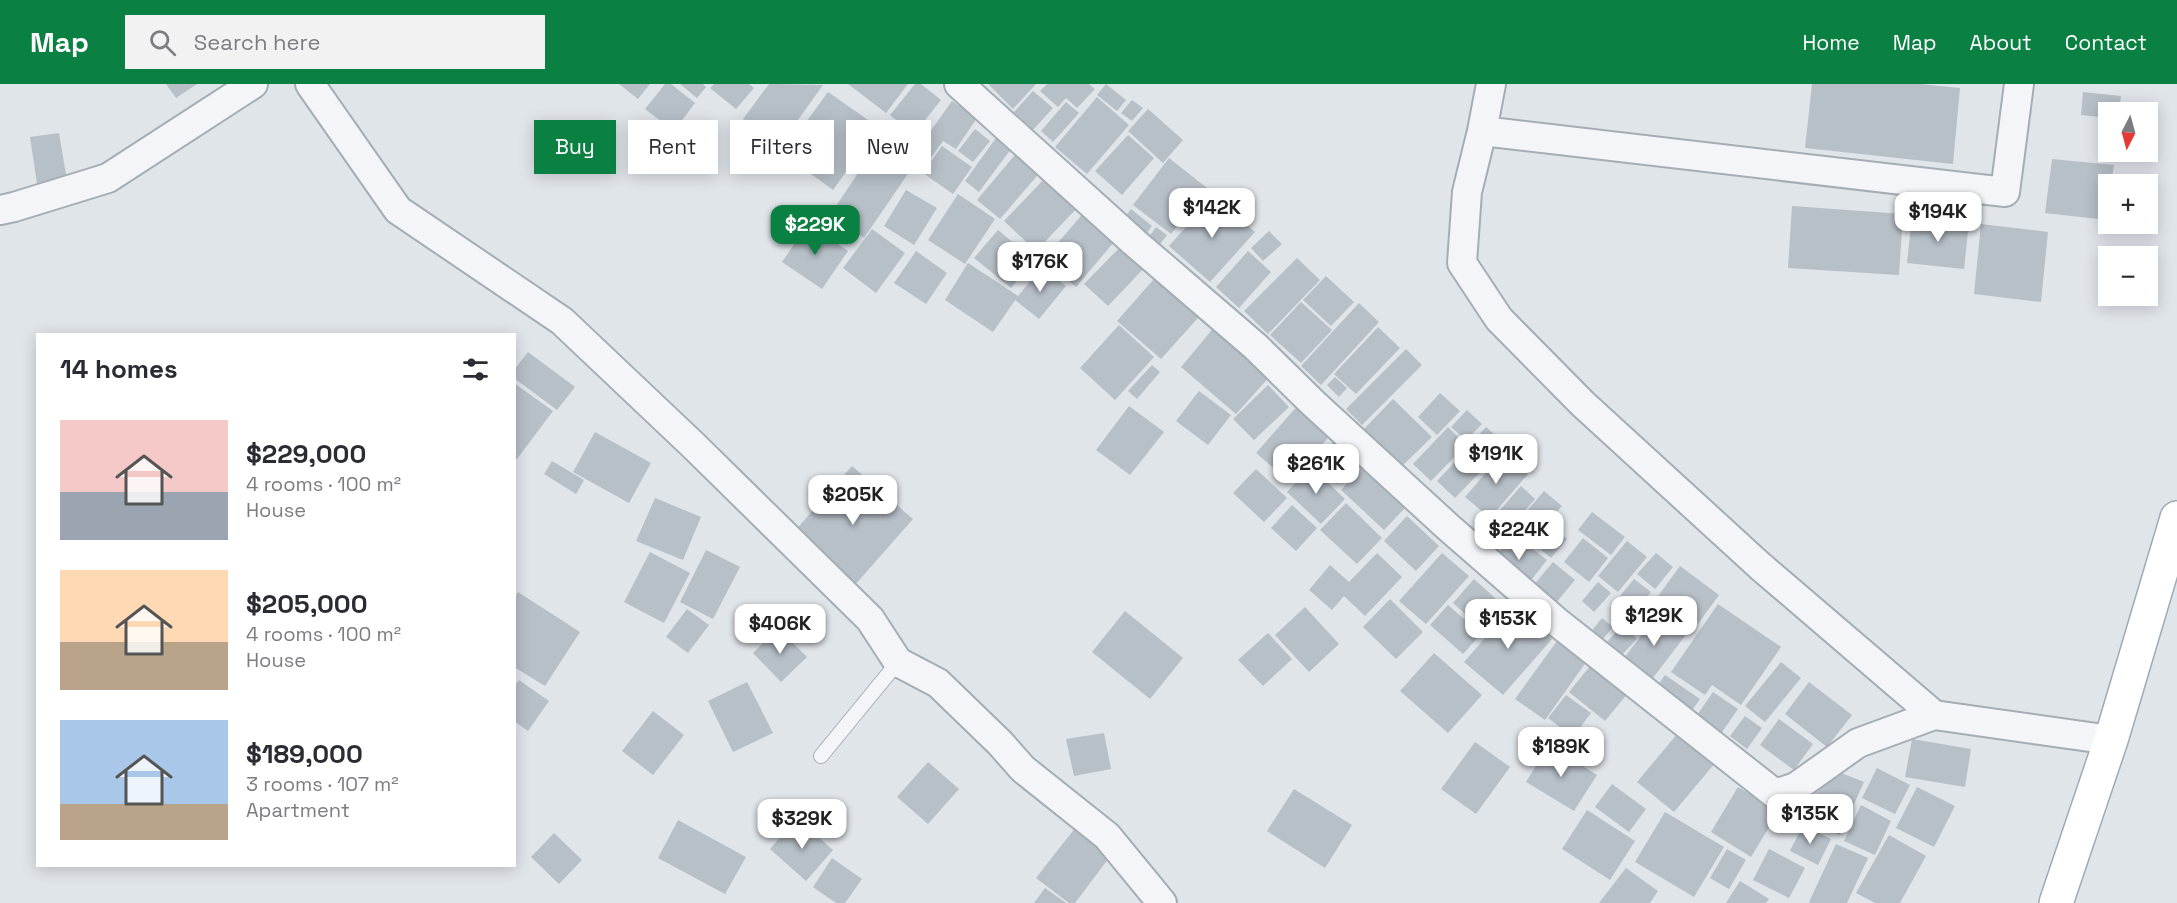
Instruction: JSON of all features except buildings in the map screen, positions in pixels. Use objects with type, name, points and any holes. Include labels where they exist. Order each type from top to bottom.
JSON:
[{"type":"main road","points":[[2056,903],[2111,740],[2177,518]]},
{"type":"street","points":[[0,210],[108,178],[253,84]]},
{"type":"street","points":[[310,84],[398,210],[562,321],[870,619],[898,662],[938,683],[1000,743],[1023,769],[1107,836],[1162,903]]},
{"type":"street","points":[[959,84],[1126,235],[1256,347],[1439,520],[1557,622],[1775,794],[1796,787],[1858,743],[1934,716],[2111,740]]},
{"type":"street","points":[[1491,84],[1467,192],[1462,263],[1499,319],[1583,405],[1760,566],[1934,716]]},
{"type":"street","points":[[1482,131],[2005,192],[2019,84]]},
{"type":"lane","points":[[821,756],[898,662]]}]
